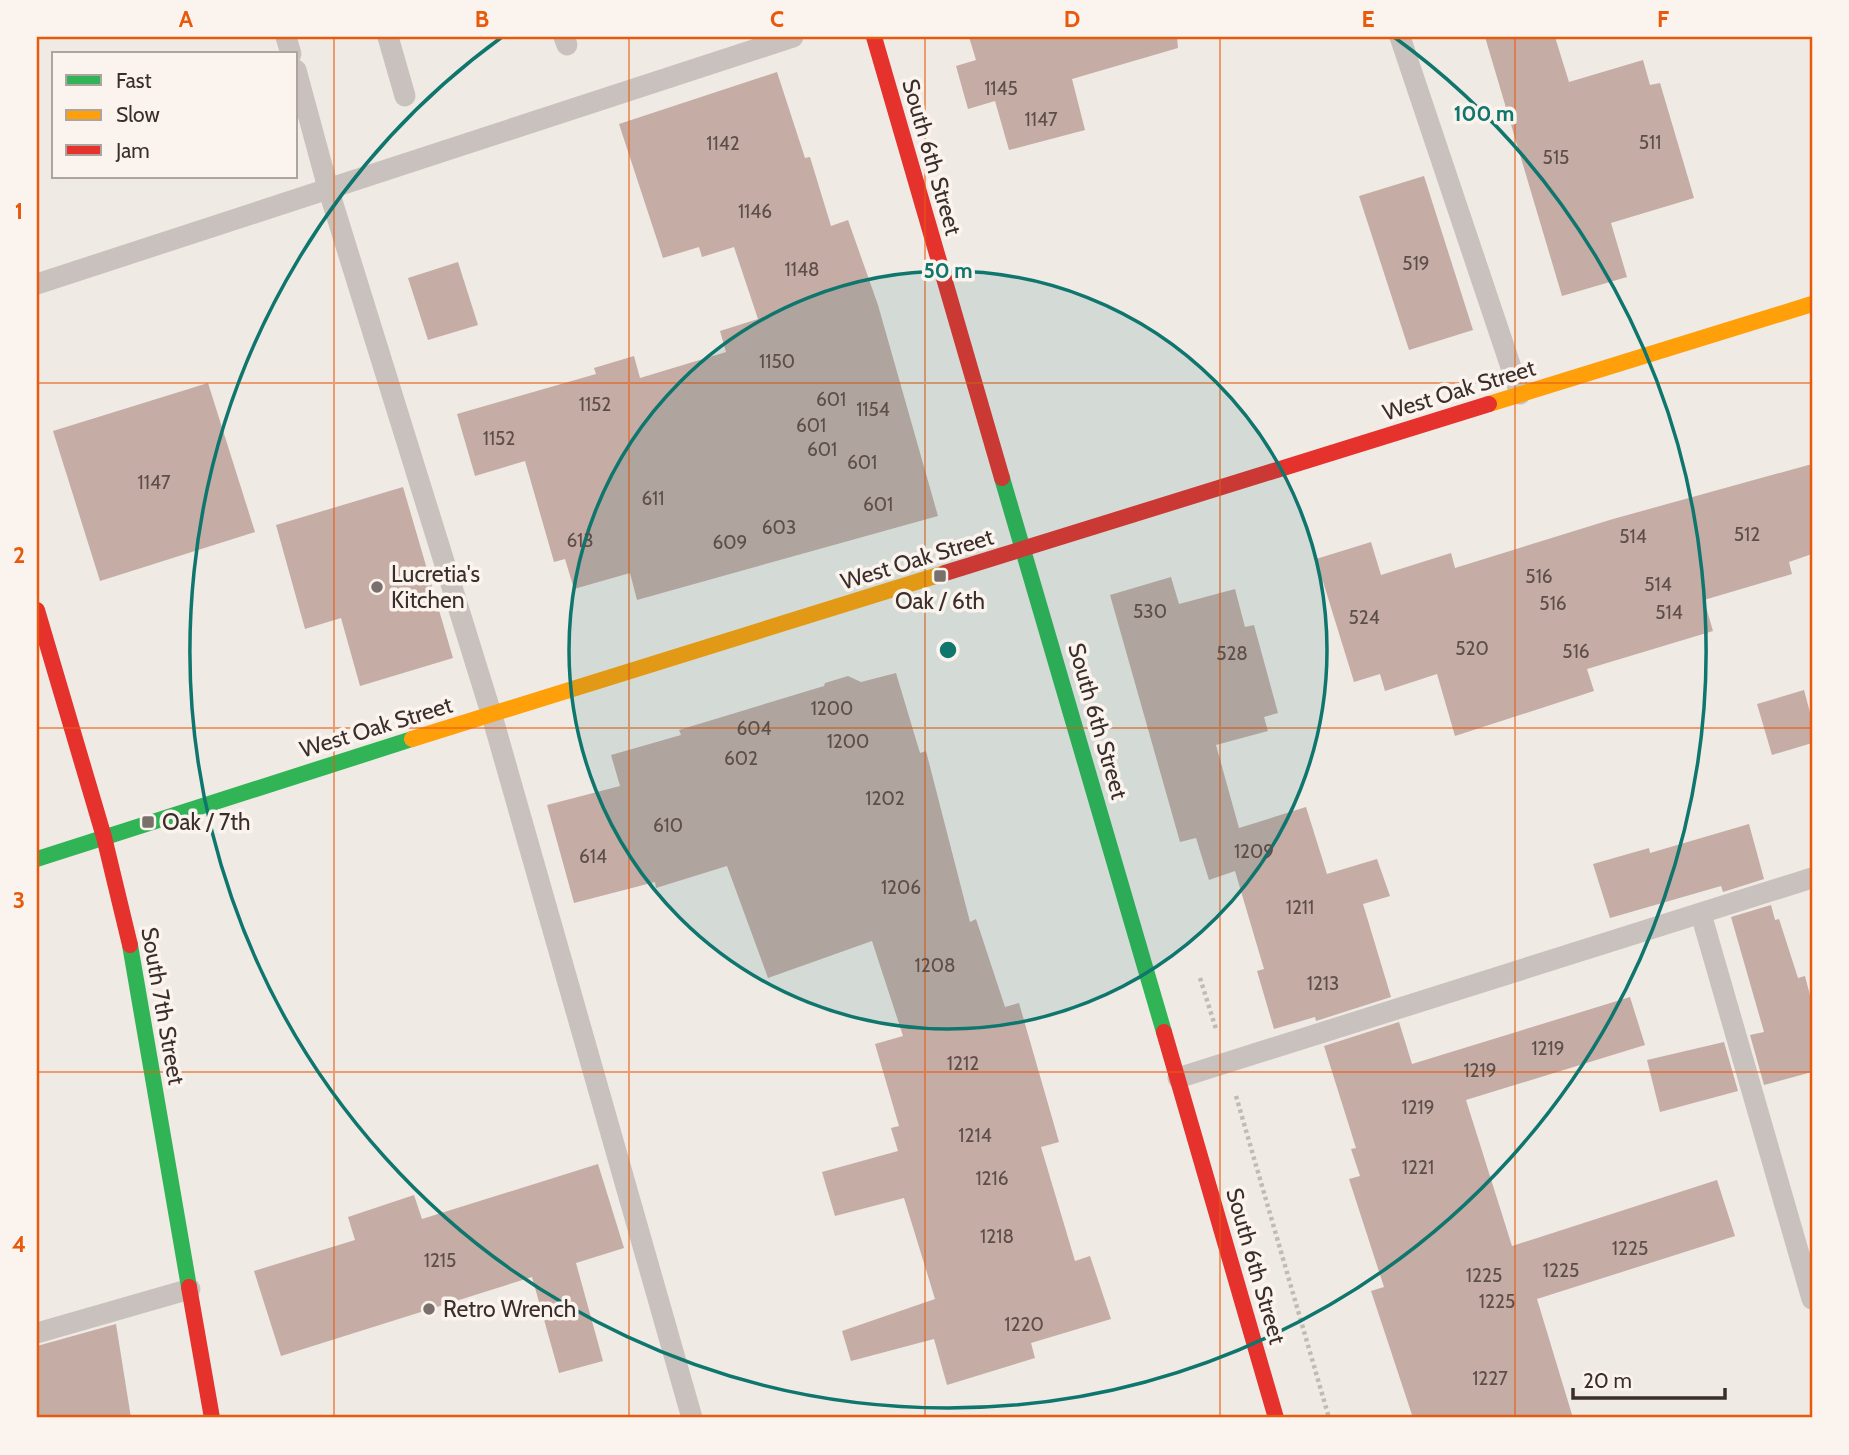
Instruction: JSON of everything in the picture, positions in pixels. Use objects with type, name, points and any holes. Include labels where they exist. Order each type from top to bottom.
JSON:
[{"type":"street","name":"South 6th Street","points":[[874,37],[985,427],[1025,549],[1276,1418]]},
{"type":"street","name":"West Oak Street","points":[[37,859],[202,804],[1812,304]]},
{"type":"street","name":"South 7th Street","points":[[37,610],[104,837],[132,954],[212,1418]]},
{"type":"lane","points":[[388,37],[405,96]]},
{"type":"lane","points":[[37,284],[793,37]]},
{"type":"lane","points":[[1400,37],[1520,394]]},
{"type":"lane","points":[[298,77],[328,188],[492,716],[692,1418]]},
{"type":"lane","points":[[1178,1078],[1812,878]]},
{"type":"lane","points":[[1701,914],[1812,1299]]},
{"type":"lane","points":[[37,1333],[190,1289]]},
{"type":"path","points":[[1233,1084],[1329,1418]]},
{"type":"building","points":[[969,37],[1177,37],[1178,48],[1072,79],[1085,130],[1009,150],[995,101],[968,109],[956,66],[976,60]]},
{"type":"building","points":[[1485,37],[1555,37],[1569,82],[1643,60],[1650,85],[1660,83],[1694,198],[1611,223],[1627,277],[1562,296]]},
{"type":"building","points":[[777,72],[805,158],[810,157],[831,226],[848,220],[878,305],[938,516],[637,600],[630,573],[574,589],[565,559],[554,562],[525,461],[475,476],[457,414],[596,374],[594,368],[634,356],[640,378],[726,352],[720,331],[758,319],[734,247],[702,257],[699,247],[663,258],[619,124]]},
{"type":"building","points":[[1424,176],[1473,330],[1409,350],[1359,196]]},
{"type":"building","points":[[458,262],[478,325],[428,340],[408,278]]},
{"type":"building","points":[[208,383],[255,532],[100,581],[53,431]]},
{"type":"building","points":[[1812,464],[1812,554],[1789,562],[1792,574],[1704,600],[1713,631],[1587,669],[1594,691],[1455,736],[1437,674],[1385,691],[1380,674],[1354,682],[1316,559],[1371,542],[1381,575],[1451,553],[1455,568],[1613,519]]},
{"type":"building","points":[[403,487],[453,658],[360,686],[341,618],[305,629],[276,525]]},
{"type":"building","points":[[1171,577],[1179,604],[1235,589],[1245,627],[1254,625],[1278,713],[1264,717],[1268,731],[1216,745],[1239,828],[1306,807],[1327,874],[1377,859],[1390,896],[1363,904],[1391,997],[1316,1021],[1315,1017],[1274,1029],[1257,971],[1264,969],[1235,871],[1209,880],[1196,838],[1180,842],[1110,595]]},
{"type":"building","points":[[896,673],[920,753],[926,751],[970,922],[976,919],[1005,1007],[1019,1003],[1059,1142],[1041,1147],[1075,1261],[1090,1256],[1111,1319],[1031,1343],[1035,1358],[947,1385],[934,1339],[851,1361],[842,1331],[935,1299],[904,1198],[835,1216],[822,1172],[898,1151],[891,1128],[899,1126],[875,1044],[903,1036],[872,941],[768,978],[727,866],[656,888],[655,882],[574,903],[547,805],[620,786],[611,755],[681,735],[679,730],[824,686],[825,683],[848,676],[861,682]]},
{"type":"building","points":[[1804,690],[1812,720],[1812,743],[1772,755],[1757,704]]},
{"type":"building","points":[[1749,824],[1764,879],[1723,892],[1721,886],[1610,918],[1593,864],[1649,848],[1650,853]]},
{"type":"building","points":[[1771,905],[1775,920],[1779,919],[1798,978],[1805,976],[1812,1003],[1812,1072],[1764,1085],[1750,1035],[1764,1032],[1731,917]]},
{"type":"building","points":[[1630,997],[1645,1045],[1466,1100],[1512,1246],[1717,1180],[1735,1236],[1537,1299],[1573,1418],[1413,1418],[1371,1291],[1384,1287],[1349,1179],[1360,1176],[1351,1149],[1356,1148],[1324,1046],[1399,1022],[1412,1064]]},
{"type":"building","points":[[1724,1042],[1738,1091],[1660,1112],[1647,1060]]},
{"type":"building","points":[[598,1164],[624,1248],[576,1263],[603,1361],[559,1373],[532,1277],[281,1356],[254,1271],[355,1240],[348,1217],[414,1195],[422,1219]]},
{"type":"building","points":[[116,1324],[131,1418],[37,1418],[37,1346]]},
{"type":"traffic: fast","points":[[1002,478],[1164,1032]]},
{"type":"traffic: fast","points":[[37,859],[412,739]]},
{"type":"traffic: fast","points":[[130,945],[189,1287]]},
{"type":"traffic: slow","points":[[1489,404],[1812,304]]},
{"type":"traffic: slow","points":[[412,739],[945,573]]},
{"type":"traffic: jam","points":[[874,37],[1002,478]]},
{"type":"traffic: jam","points":[[945,573],[1489,404]]},
{"type":"traffic: jam","points":[[37,610],[104,837],[130,945]]},
{"type":"traffic: jam","points":[[1164,1032],[1276,1418]]},
{"type":"traffic: jam","points":[[189,1287],[212,1418]]},
{"type":"place","name":"Oak / 6th","points":[[940,576]]},
{"type":"place","name":"Lucretia's Kitchen","points":[[377,587]]},
{"type":"place","name":"Oak / 7th","points":[[148,822]]},
{"type":"place","name":"Retro Wrench","points":[[429,1309]]}]
